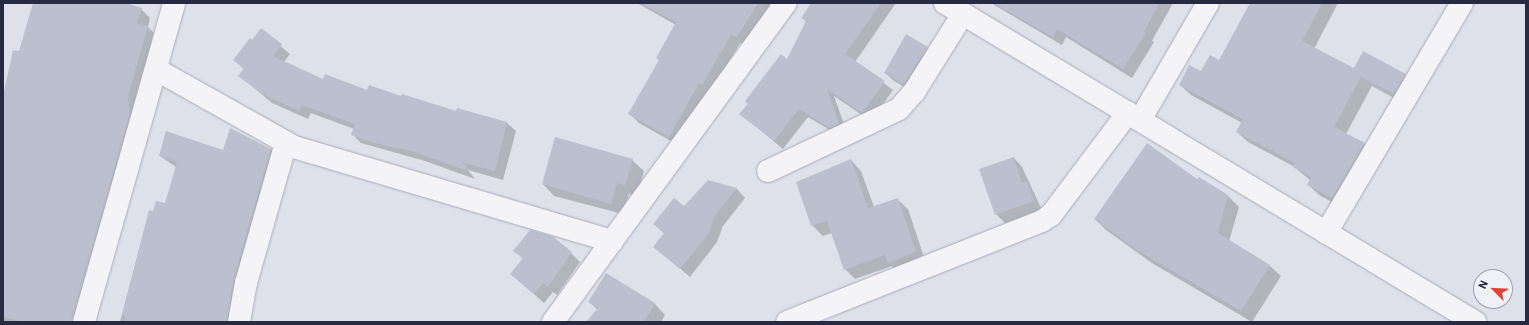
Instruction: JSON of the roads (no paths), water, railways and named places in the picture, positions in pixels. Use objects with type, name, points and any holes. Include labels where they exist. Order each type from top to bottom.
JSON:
[{"type":"street","points":[[84,322],[157,70],[174,3]]},
{"type":"street","points":[[553,322],[786,3]]},
{"type":"street","points":[[787,322],[1042,221],[1051,215],[1134,117],[1208,3]]},
{"type":"street","points":[[1326,233],[1462,3]]},
{"type":"street","points":[[768,171],[899,109],[914,92],[952,6],[1475,322]]},
{"type":"street","points":[[157,70],[286,143],[612,241]]},
{"type":"street","points":[[240,322],[247,277],[286,143]]}]
